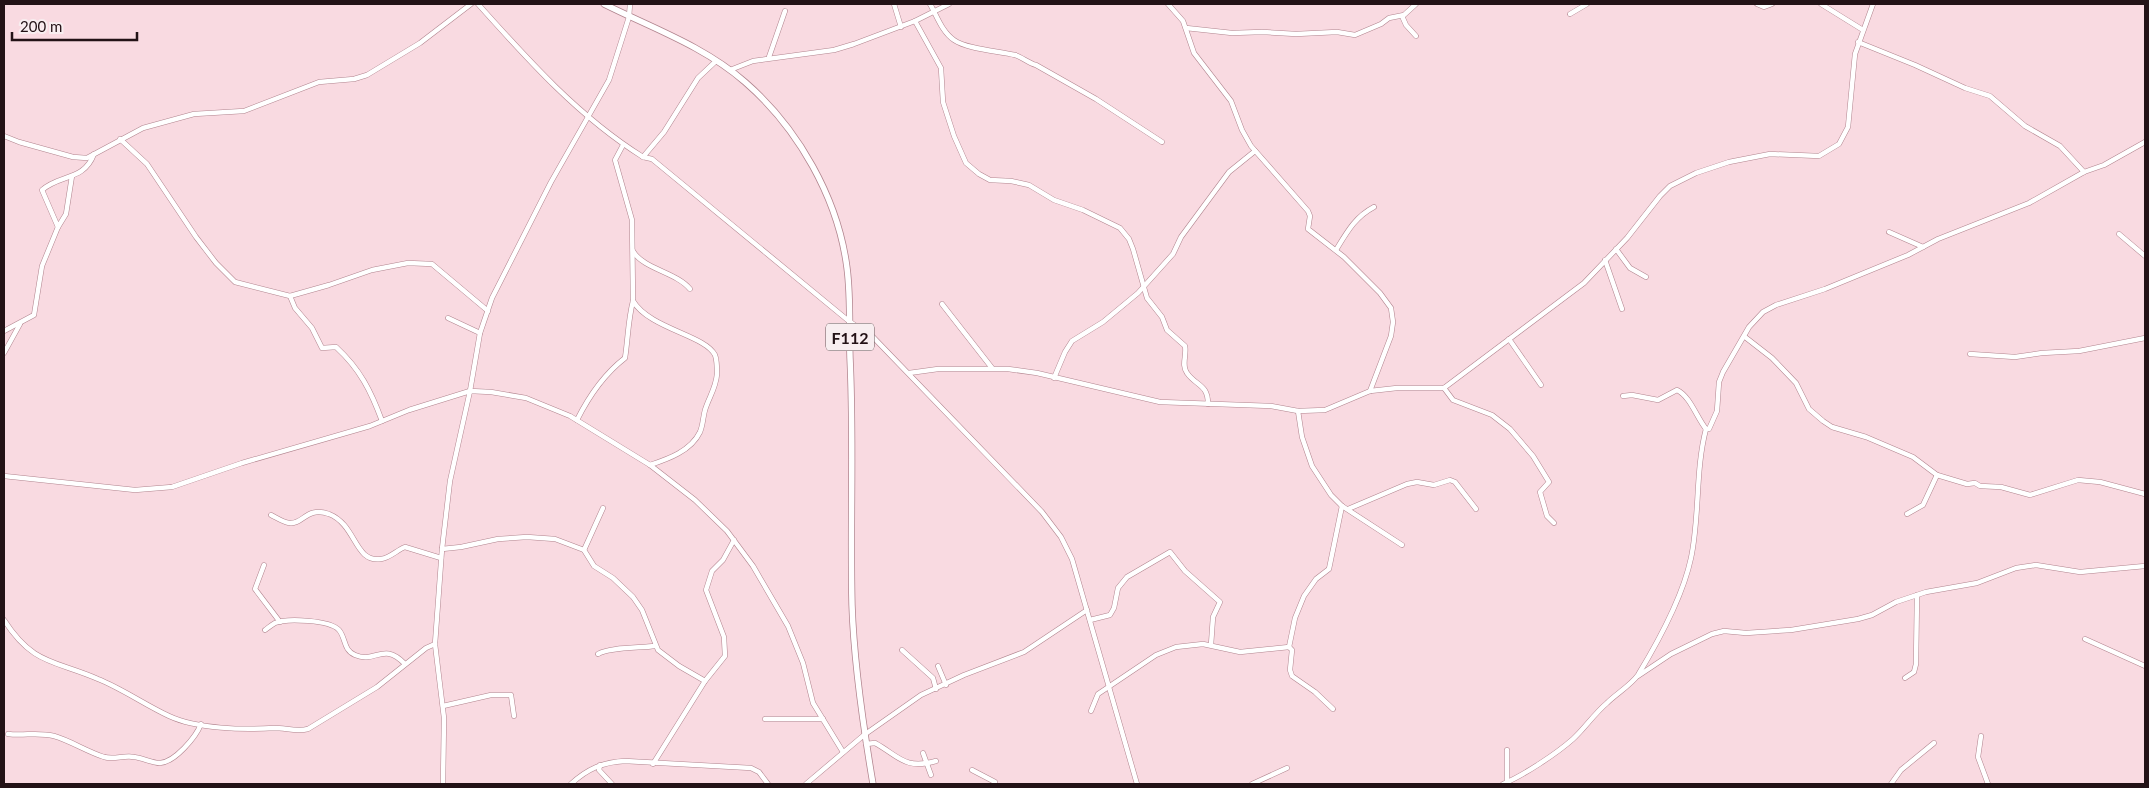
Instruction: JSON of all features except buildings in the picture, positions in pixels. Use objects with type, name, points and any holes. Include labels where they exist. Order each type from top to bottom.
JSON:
[{"type":"main road","name":"F112","points":[[604,4],[674,37],[716,61],[747,83],[781,119],[804,152],[825,191],[840,232],[848,267],[853,414],[852,607],[864,735],[873,784]]},
{"type":"street","points":[[4,136],[18,142],[73,157],[87,158],[143,128],[194,114],[244,111],[318,82],[362,77],[420,43],[470,4]]},
{"type":"street","points":[[478,4],[535,67],[588,118],[643,157],[652,159],[850,322],[873,337],[986,456],[1026,494],[1053,526],[1068,548],[1137,784]]},
{"type":"street","points":[[443,784],[443,706],[434,644],[441,558],[450,481],[470,391],[480,333],[488,311],[550,182],[609,80],[629,17],[630,4]]},
{"type":"street","points":[[894,4],[902,27]]},
{"type":"street","points":[[930,4],[941,24],[954,40],[964,44],[1017,55],[1025,62],[1036,65],[1096,99],[1162,142]]},
{"type":"street","points":[[730,70],[770,57],[834,50],[902,27],[949,4]]},
{"type":"street","points":[[1168,4],[1186,28],[1194,53],[1231,101],[1242,130],[1255,151],[1308,211],[1310,219],[1308,227],[1311,232],[1336,250],[1380,293],[1391,308],[1394,322],[1391,336],[1370,391]]},
{"type":"street","points":[[1186,28],[1296,34],[1337,32],[1354,35],[1381,24],[1389,18],[1402,16],[1416,4]]},
{"type":"street","points":[[1570,14],[1587,4]]},
{"type":"street","points":[[1757,4],[1764,7],[1772,4]]},
{"type":"street","points":[[1820,4],[1863,30]]},
{"type":"street","points":[[909,374],[938,368],[992,368],[1037,373],[1160,402],[1271,406],[1298,411],[1325,410],[1370,391],[1397,388],[1444,388],[1584,283],[1627,238],[1665,190],[1679,180],[1712,167],[1770,154],[1819,156],[1839,144],[1848,127],[1855,54],[1873,4]]},
{"type":"street","points":[[770,57],[785,11]]},
{"type":"street","points":[[1402,16],[1406,25],[1416,36]]},
{"type":"street","points":[[915,21],[942,68],[943,102],[954,136],[966,163],[971,169],[990,180],[1011,181],[1030,185],[1054,200],[1083,210],[1120,228],[1129,238],[1147,298],[1162,317],[1167,330],[1184,346],[1184,368],[1206,390],[1208,404]]},
{"type":"street","points":[[1858,42],[1965,88],[1990,96],[2025,126],[2060,146],[2084,172]]},
{"type":"street","points":[[643,157],[664,132],[698,78],[716,61]]},
{"type":"street","points":[[120,139],[147,164],[196,237],[216,263],[235,282],[290,296],[372,270],[408,263],[432,264],[488,311]]},
{"type":"street","points":[[1637,677],[1667,620],[1691,559],[1699,494],[1702,446],[1706,430],[1714,420],[1717,411],[1723,372],[1754,319],[1776,306],[1825,289],[2029,203],[2084,172],[2104,165],[2145,142]]},
{"type":"street","points":[[577,420],[601,381],[612,368],[625,358],[628,340],[628,323],[633,301],[633,230],[631,213],[615,160],[623,144]]},
{"type":"street","points":[[1054,378],[1062,358],[1072,341],[1128,303],[1173,254],[1181,237],[1229,172],[1255,151]]},
{"type":"street","points":[[58,227],[42,190],[47,185],[79,174],[91,164],[94,154]]},
{"type":"street","points":[[4,331],[34,315],[42,266],[58,227],[66,214],[72,176]]},
{"type":"street","points":[[1336,250],[1361,214],[1374,207]]},
{"type":"street","points":[[1889,232],[1923,247]]},
{"type":"street","points":[[2118,234],[2145,256]]},
{"type":"street","points":[[1616,249],[1630,268],[1646,277]]},
{"type":"street","points":[[632,250],[641,259],[683,281],[690,289]]},
{"type":"street","points":[[1605,260],[1622,309]]},
{"type":"street","points":[[290,296],[295,308],[312,328],[322,348],[336,347],[359,372],[372,391],[382,421]]},
{"type":"street","points":[[633,301],[641,311],[662,326],[686,335],[709,348],[715,355],[716,361],[714,391],[706,408],[699,434],[674,457],[650,465]]},
{"type":"street","points":[[942,304],[992,368]]},
{"type":"street","points":[[448,318],[480,333]]},
{"type":"street","points":[[4,353],[20,324]]},
{"type":"street","points":[[1745,336],[1772,358],[1792,379],[1810,409],[1823,421],[1832,427],[1866,437],[1913,457],[1937,475],[1968,484],[1975,483],[1980,486],[1995,486],[2030,495],[2078,480],[2100,482],[2145,494]]},
{"type":"street","points":[[1970,354],[2015,358],[2042,353],[2079,351],[2145,338]]},
{"type":"street","points":[[1509,339],[1541,385]]},
{"type":"street","points":[[1444,388],[1453,400],[1480,409],[1502,422],[1528,448],[1549,482],[1540,492],[1547,516],[1554,523]]},
{"type":"street","points":[[1622,396],[1632,395],[1658,400],[1677,390],[1688,399],[1697,418],[1706,430]]},
{"type":"street","points":[[4,476],[135,490],[172,487],[242,463],[382,421],[409,410],[470,391],[491,392],[526,398],[577,420],[650,465],[700,505],[734,540],[753,566],[788,626],[803,663],[812,700],[843,752]]},
{"type":"street","points":[[1298,411],[1302,437],[1312,466],[1331,495],[1342,506],[1402,545]]},
{"type":"street","points":[[1907,514],[1923,505],[1937,475]]},
{"type":"street","points":[[1348,509],[1407,484],[1418,482],[1434,484],[1450,480],[1455,482],[1476,508]]},
{"type":"street","points":[[1288,646],[1295,618],[1304,596],[1316,579],[1329,569],[1342,506]]},
{"type":"street","points":[[584,550],[602,508]]},
{"type":"street","points":[[272,515],[289,523],[297,522],[313,512],[327,514],[342,522],[354,538],[362,554],[374,560],[383,559],[405,547],[441,558]]},
{"type":"street","points":[[442,549],[498,539],[526,537],[555,539],[584,550],[589,560],[599,571],[613,578],[633,597],[642,610],[655,646],[668,658],[705,681]]},
{"type":"street","points":[[653,764],[705,681],[725,656],[722,631],[706,594],[707,583],[712,571],[723,560],[734,540]]},
{"type":"street","points":[[1090,620],[1110,614],[1114,608],[1118,588],[1127,576],[1170,552],[1185,571],[1220,602],[1213,617],[1211,644]]},
{"type":"street","points":[[264,565],[255,589],[280,622]]},
{"type":"street","points":[[1505,783],[1572,739],[1605,705],[1651,666],[1712,634],[1724,631],[1746,633],[1791,630],[1858,620],[1896,602],[1917,595],[1977,583],[2016,568],[2027,566],[2036,565],[2080,572],[2145,566]]},
{"type":"street","points":[[1905,678],[1914,672],[1916,664],[1917,595]]},
{"type":"street","points":[[806,784],[864,735],[921,696],[964,675],[1030,649],[1044,637],[1087,610]]},
{"type":"street","points":[[4,620],[18,639],[31,652],[44,660],[100,679],[171,717],[234,729],[285,728],[302,731],[308,729],[367,695],[434,644]]},
{"type":"street","points":[[265,630],[274,623],[280,622],[328,623],[340,632],[344,645],[356,656],[365,657],[389,653],[395,654],[406,664]]},
{"type":"street","points":[[2085,639],[2145,666]]},
{"type":"street","points":[[1091,711],[1096,697],[1161,652],[1191,644],[1211,644],[1240,652],[1288,646]]},
{"type":"street","points":[[598,654],[605,649],[620,650],[655,646]]},
{"type":"street","points":[[1288,646],[1292,650],[1290,670],[1292,676],[1315,692],[1333,709]]},
{"type":"street","points":[[902,650],[933,678],[936,689]]},
{"type":"street","points":[[938,666],[946,684]]},
{"type":"street","points":[[1642,667],[1651,666]]},
{"type":"street","points":[[443,706],[491,695],[506,694],[511,695],[514,716]]},
{"type":"street","points":[[765,720],[824,719]]},
{"type":"street","points":[[8,734],[46,735],[104,757],[134,757],[159,763],[168,760],[185,748],[193,740],[201,724]]},
{"type":"street","points":[[1981,736],[1978,757],[1988,784]]},
{"type":"street","points":[[1891,784],[1900,770],[1934,743]]},
{"type":"street","points":[[866,744],[875,744],[901,762],[927,763],[936,761]]},
{"type":"street","points":[[1505,783],[1507,750]]},
{"type":"street","points":[[923,752],[931,775]]},
{"type":"street","points":[[571,784],[586,772],[600,765],[625,761],[751,768],[759,772],[768,784]]},
{"type":"street","points":[[600,765],[599,770],[612,784]]},
{"type":"street","points":[[1252,784],[1288,768]]},
{"type":"street","points":[[972,770],[996,784]]}]
